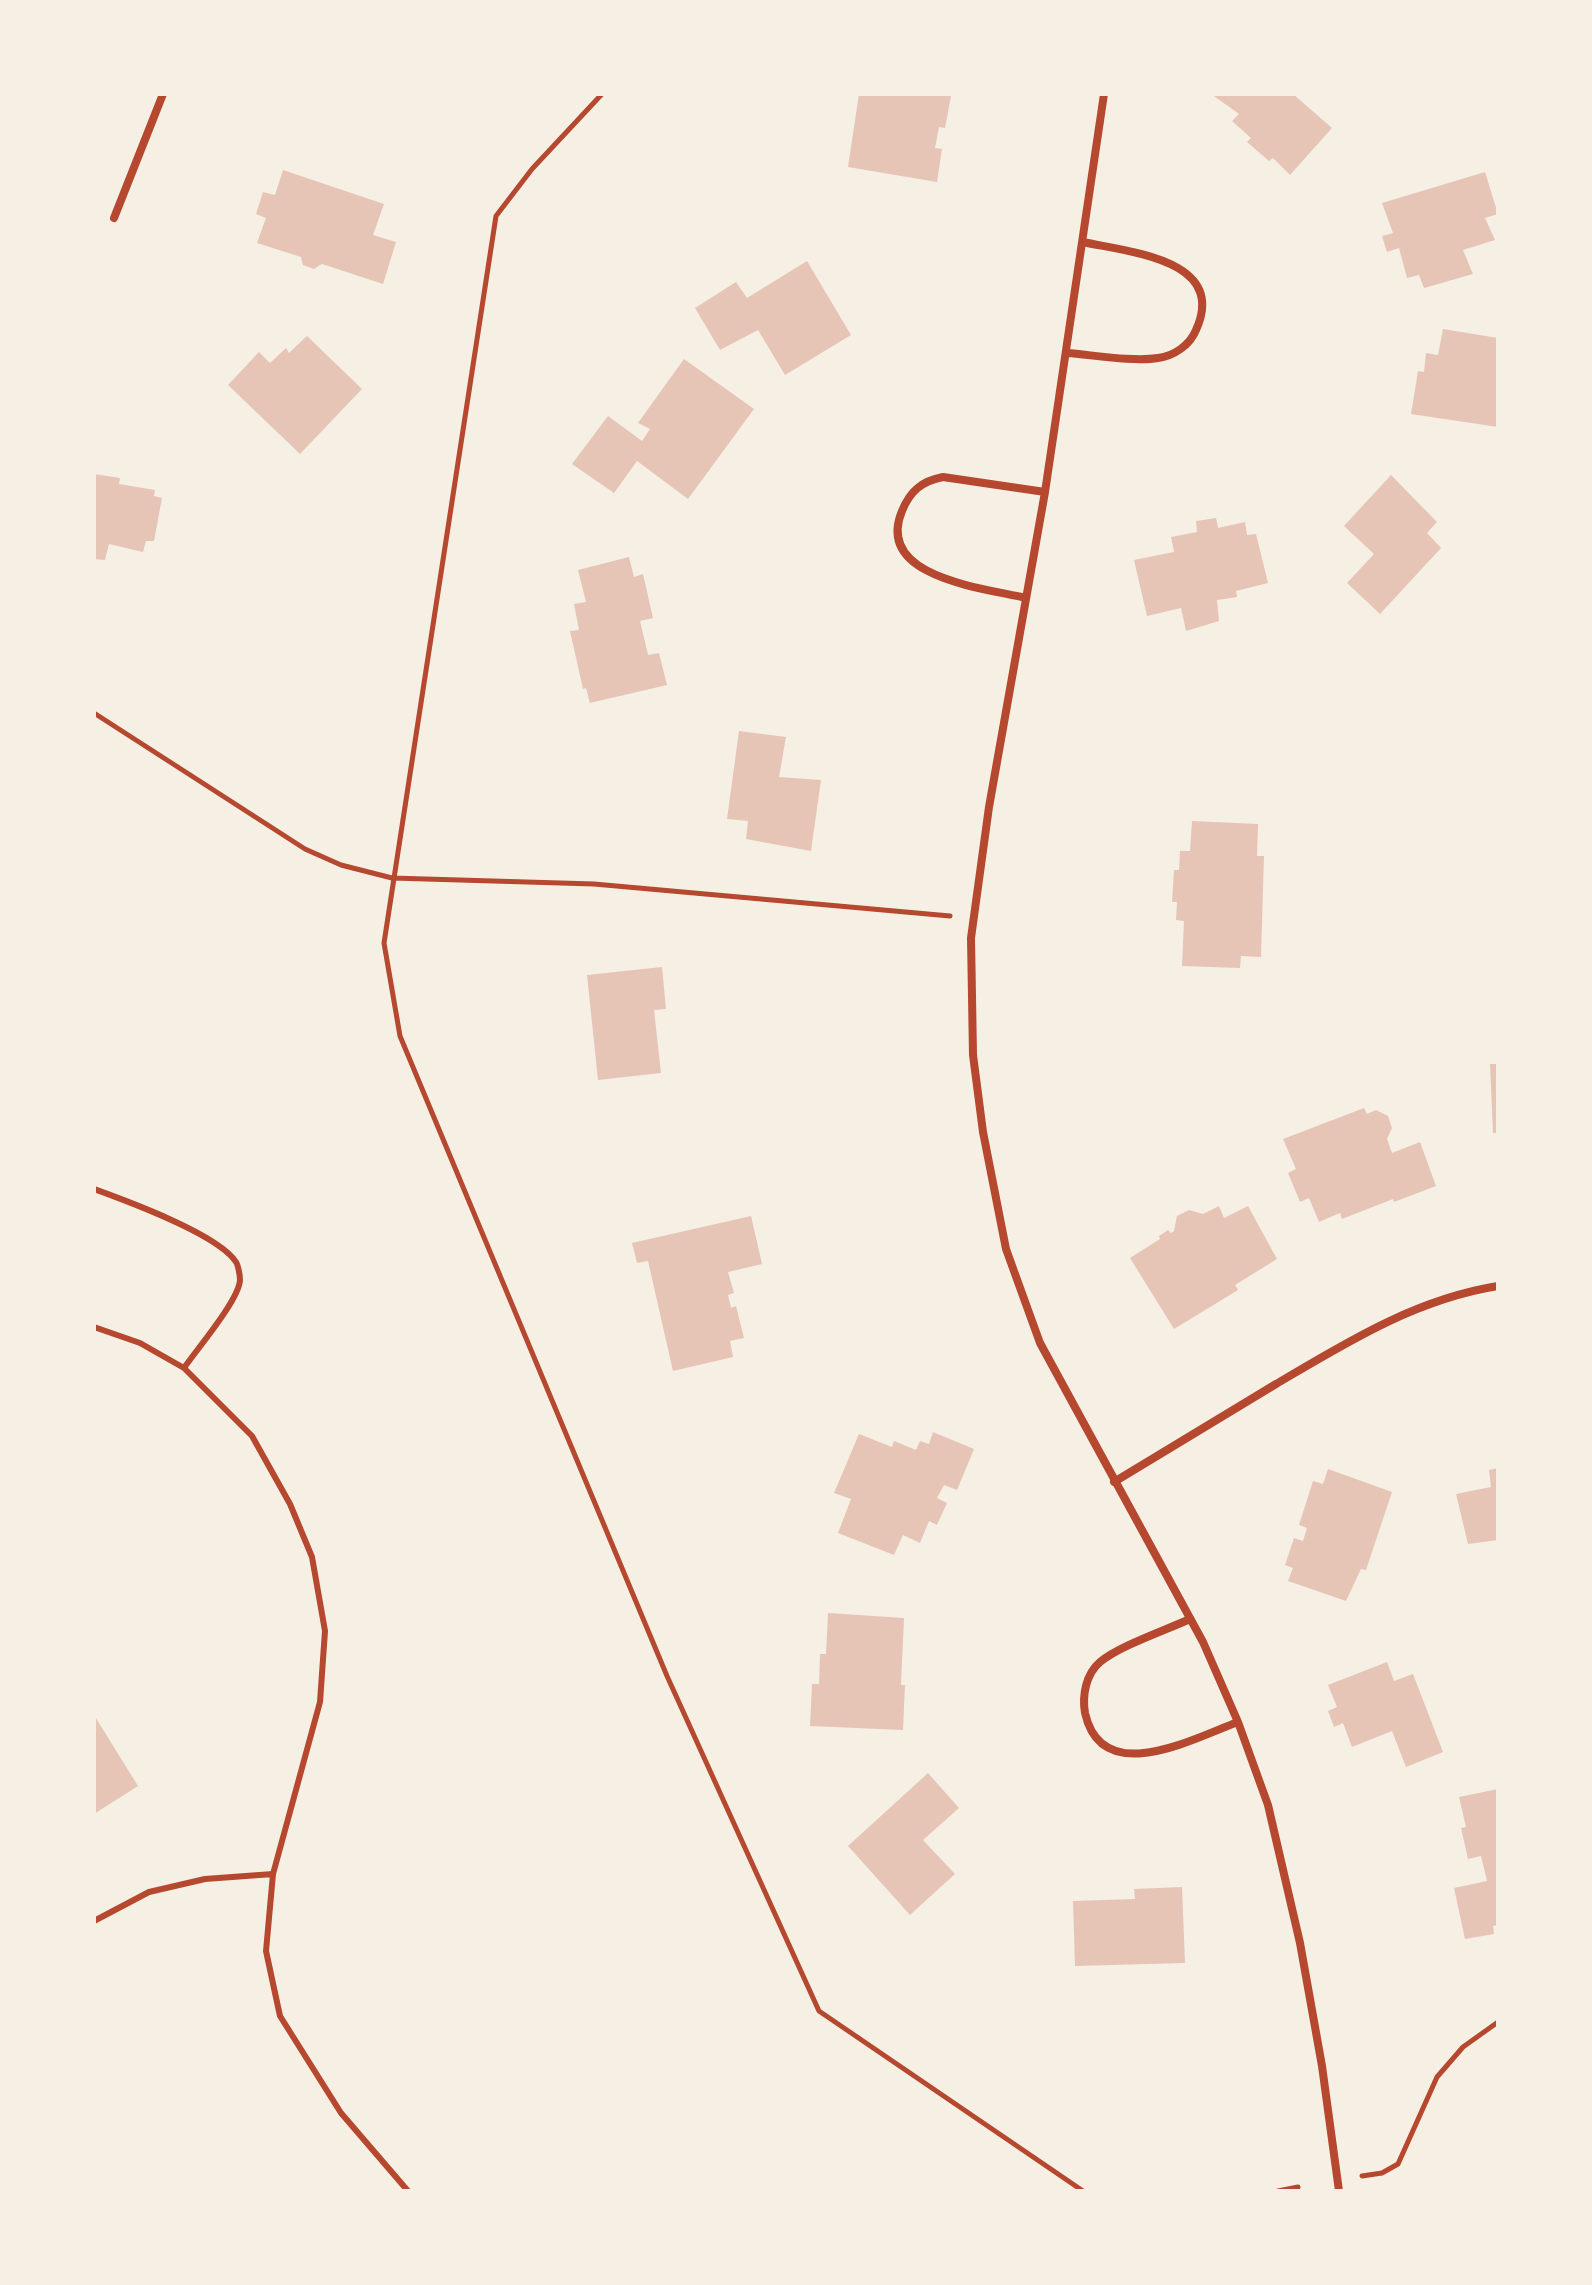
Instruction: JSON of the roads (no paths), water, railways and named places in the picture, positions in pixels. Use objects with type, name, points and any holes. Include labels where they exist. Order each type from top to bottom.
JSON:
[{"type":"street","points":[[114,218],[163,94]]},
{"type":"street","points":[[1104,94],[1045,492],[989,807],[970,967],[973,1055],[983,1132],[1006,1249],[1040,1343],[1203,1642],[1238,1722],[1268,1805],[1300,1943],[1322,2066],[1339,2191]]},
{"type":"street","points":[[1067,353],[1157,359],[1173,354],[1193,337],[1202,307],[1192,279],[1180,267],[1164,260],[1083,242]]},
{"type":"street","points":[[1026,598],[935,576],[920,568],[907,556],[899,537],[899,518],[907,498],[931,479],[943,477],[1045,492]]},
{"type":"street","points":[[1114,1482],[1360,1334],[1432,1304],[1498,1286]]},
{"type":"street","points":[[1190,1619],[1098,1663],[1085,1687],[1084,1705],[1090,1728],[1104,1745],[1125,1754],[1147,1754],[1238,1722]]},
{"type":"lane","points":[[94,1189],[178,1223],[217,1245],[237,1262],[240,1280],[235,1296],[184,1368]]},
{"type":"lane","points":[[94,1328],[140,1343],[184,1368],[252,1436],[290,1504],[312,1557],[325,1631],[320,1702],[273,1874],[266,1951],[280,2016],[341,2113],[408,2191]]},
{"type":"lane","points":[[94,1921],[149,1892],[205,1879],[273,1874]]}]
